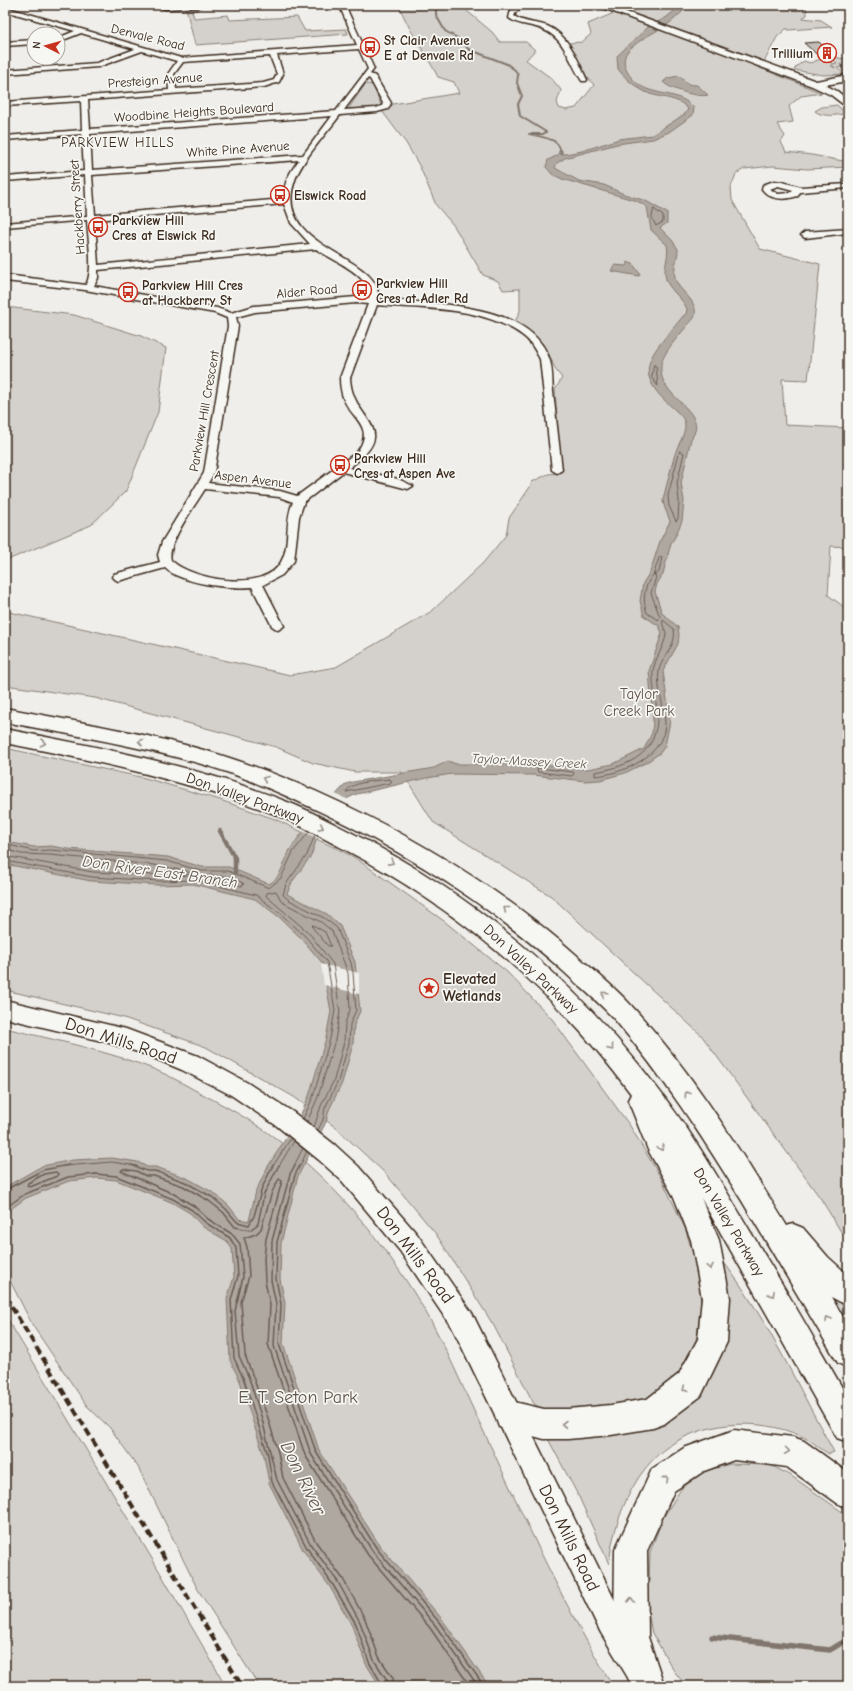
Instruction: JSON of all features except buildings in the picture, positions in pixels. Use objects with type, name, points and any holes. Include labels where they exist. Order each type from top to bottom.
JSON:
[{"type":"highway","name":"Don Valley Parkway","points":[[5,715],[119,737],[206,758],[301,794],[364,835],[404,870],[478,920],[526,960],[595,1030],[670,1126],[709,1186],[848,1427]]},
{"type":"highway","name":"Don Valley Parkway","points":[[5,736],[166,770],[364,835],[443,866],[504,907],[562,956],[623,1012],[666,1065],[710,1125],[848,1352]]},
{"type":"highway","points":[[510,1416],[544,1424],[568,1424],[611,1420],[654,1413],[690,1385],[712,1342],[716,1298],[705,1240],[684,1190],[661,1150],[630,1073]]},
{"type":"highway","points":[[710,1125],[761,1188],[808,1258],[830,1280],[848,1292]]},
{"type":"highway","points":[[647,1683],[631,1637],[631,1550],[663,1480],[695,1459],[734,1445],[793,1452],[848,1492]]},
{"type":"main road","points":[[602,6],[816,84],[830,90],[848,105]]},
{"type":"main road","points":[[816,84],[848,78]]},
{"type":"main road","name":"Don Mills Road","points":[[5,1009],[126,1039],[166,1053],[214,1076],[283,1117],[348,1171],[409,1242],[437,1280],[463,1322],[611,1623],[647,1683]]},
{"type":"street","points":[[148,5],[167,7],[199,5]]},
{"type":"street","points":[[118,577],[167,564],[180,572],[219,582],[247,584],[256,583],[279,571],[288,560],[292,517],[300,500],[366,449],[370,438],[367,424],[348,400],[344,381],[347,368],[373,302],[372,287],[358,271],[318,246],[297,226],[290,214],[287,201],[290,181],[304,157],[366,76],[370,68],[342,5]]},
{"type":"street","points":[[523,5],[513,11],[511,17],[518,21],[546,28],[557,33],[563,39],[584,80]]},
{"type":"street","points":[[16,12],[27,8]]},
{"type":"street","name":"Denvale Road","points":[[5,9],[181,60],[361,47]]},
{"type":"street","points":[[66,37],[81,32]]},
{"type":"street","points":[[5,44],[26,43]]},
{"type":"street","points":[[5,72],[98,65],[140,49]]},
{"type":"street","name":"Presteign Avenue","points":[[5,104],[270,83],[277,81],[280,74],[273,54]]},
{"type":"street","points":[[173,91],[171,74],[181,60]]},
{"type":"street","name":"Woodbine Heights Boulevard","points":[[5,138],[376,110],[385,107],[387,103],[373,77],[366,76]]},
{"type":"street","name":"Hackberry Street","points":[[84,98],[94,268],[94,278],[88,288]]},
{"type":"street","name":"White Pine Avenue","points":[[5,179],[304,157]]},
{"type":"street","points":[[797,189],[848,186]]},
{"type":"street","points":[[5,225],[287,201]]},
{"type":"street","points":[[805,235],[848,231]]},
{"type":"street","points":[[94,268],[318,246]]},
{"type":"street","points":[[5,278],[34,280],[88,288],[217,312],[231,316]]},
{"type":"street","name":"Alder Road","points":[[231,316],[254,309],[356,300],[458,309],[482,313],[512,325],[526,333],[536,343],[545,360],[557,470]]},
{"type":"street","name":"Parkview Hill Crescent","points":[[167,564],[165,559],[165,549],[209,472],[233,326],[231,316]]},
{"type":"street","points":[[342,469],[394,481],[408,486]]},
{"type":"street","name":"Aspen Avenue","points":[[202,486],[280,494],[300,500]]},
{"type":"street","points":[[256,583],[278,626]]},
{"type":"green space","name":"Taylor Creek Park","points":[[399,5],[467,5],[467,11],[492,32],[500,42],[526,42],[535,50],[526,60],[551,78],[561,90],[557,102],[559,108],[566,110],[576,108],[594,85],[583,72],[569,43],[582,42],[591,34],[588,24],[621,10],[609,5],[806,5],[807,15],[802,18],[821,20],[832,27],[788,30],[787,28],[777,37],[764,62],[755,66],[822,93],[801,96],[789,106],[793,122],[777,124],[785,136],[781,142],[786,152],[848,162],[848,167],[807,169],[773,166],[744,169],[736,174],[731,187],[732,200],[760,249],[820,264],[808,380],[782,379],[785,425],[848,428],[848,547],[831,546],[828,595],[848,610],[848,1243],[821,1199],[702,1036],[551,896],[433,822],[402,772],[355,772],[313,763],[276,747],[95,698],[5,685],[5,611],[290,675],[336,667],[432,611],[483,563],[506,535],[509,518],[532,482],[548,474],[561,473],[555,390],[562,378],[555,369],[549,354],[541,342],[532,333],[515,322],[520,311],[520,289],[503,290],[498,281],[483,275],[454,226],[436,205],[420,167],[406,143],[382,111],[390,108],[393,104],[459,93],[454,82],[438,77],[407,23]]},
{"type":"green space","points":[[197,7],[198,10],[192,11],[194,18],[228,15],[230,20],[297,17],[305,31],[346,29],[348,34],[195,45],[186,8]]},
{"type":"green space","points":[[826,57],[832,62],[831,66],[835,68],[832,64],[837,63],[829,57],[848,59],[848,74],[841,69],[843,66],[840,64],[841,67],[837,68],[844,74],[823,75],[794,70],[804,61],[810,63]]},
{"type":"green space","points":[[367,84],[373,85],[381,105],[365,110],[349,108],[364,86]]},
{"type":"green space","points":[[837,105],[845,113],[830,115],[821,114],[815,111],[822,107]]},
{"type":"green space","points":[[5,307],[74,315],[141,336],[166,348],[158,412],[126,491],[91,525],[5,561]]},
{"type":"green space","points":[[5,748],[145,778],[217,799],[275,819],[354,857],[444,921],[507,972],[552,1019],[630,1126],[661,1178],[685,1228],[699,1273],[701,1309],[696,1340],[683,1369],[650,1398],[612,1408],[547,1412],[534,1404],[494,1326],[436,1234],[385,1173],[335,1127],[294,1097],[206,1047],[124,1018],[5,990]]},
{"type":"green space","name":"E. T. Seton Park","points":[[5,1028],[138,1063],[169,1076],[236,1112],[274,1137],[305,1162],[346,1203],[383,1248],[416,1296],[431,1321],[557,1585],[593,1653],[613,1686],[259,1686],[197,1588],[138,1467],[110,1428],[87,1406],[33,1326],[5,1271]]},
{"type":"green space","points":[[723,1261],[754,1306],[782,1354],[834,1452],[829,1454],[809,1440],[793,1433],[775,1427],[757,1425],[738,1424],[719,1426],[701,1430],[684,1437],[656,1456],[635,1483],[620,1515],[611,1548],[609,1564],[579,1497],[547,1437],[692,1395]]},
{"type":"green space","points":[[825,1291],[848,1309],[848,1330]]},
{"type":"green space","points":[[5,1315],[154,1562],[226,1686],[5,1686]]},
{"type":"green space","points":[[730,1464],[770,1465],[790,1475],[848,1516],[848,1686],[686,1686],[674,1671],[652,1633],[643,1587],[649,1584],[650,1552],[663,1518],[681,1489],[705,1471]]},
{"type":"water","points":[[681,5],[689,5],[671,22],[633,46],[625,56],[624,62],[628,73],[637,83],[647,89],[684,100],[694,108],[693,115],[669,132],[653,139],[617,144],[565,158],[557,163],[555,168],[579,181],[604,185],[624,194],[646,201],[667,213],[667,223],[660,228],[672,240],[678,249],[675,279],[695,308],[694,318],[665,354],[661,366],[662,377],[667,387],[690,412],[695,420],[696,429],[691,439],[681,483],[684,501],[682,521],[671,543],[663,574],[657,584],[655,592],[662,613],[678,627],[679,635],[678,644],[663,671],[670,721],[665,746],[660,753],[647,762],[625,773],[600,780],[585,781],[533,775],[452,774],[427,778],[357,794],[348,798],[316,841],[311,856],[292,882],[287,894],[327,914],[340,926],[355,962],[360,1011],[354,1025],[353,1044],[342,1083],[329,1110],[326,1122],[298,1176],[281,1243],[280,1279],[285,1303],[283,1343],[319,1450],[380,1546],[442,1619],[489,1686],[380,1686],[366,1664],[352,1626],[330,1587],[303,1550],[269,1483],[264,1456],[240,1381],[230,1360],[227,1299],[234,1277],[232,1249],[227,1241],[203,1227],[190,1213],[171,1202],[116,1180],[97,1178],[69,1181],[26,1198],[5,1213],[5,1187],[42,1166],[73,1160],[112,1158],[138,1162],[147,1167],[156,1167],[187,1178],[214,1193],[229,1206],[239,1219],[249,1221],[256,1191],[267,1168],[300,1116],[309,1096],[326,1038],[331,1011],[324,965],[302,939],[279,917],[255,899],[193,884],[158,885],[91,881],[5,864],[5,839],[12,843],[34,847],[51,846],[68,849],[168,857],[202,867],[229,867],[269,884],[280,873],[291,848],[302,833],[321,810],[346,784],[434,768],[448,761],[456,764],[541,764],[588,769],[613,764],[644,749],[652,733],[653,721],[649,671],[662,633],[659,626],[644,616],[640,601],[643,583],[650,572],[660,541],[670,521],[663,501],[675,454],[685,428],[684,420],[659,394],[651,382],[648,372],[650,361],[655,351],[686,314],[687,309],[683,302],[671,289],[665,277],[668,250],[667,245],[651,230],[647,207],[637,201],[562,179],[552,174],[546,167],[548,160],[558,155],[559,151],[562,150],[562,154],[565,154],[582,151],[619,139],[652,135],[685,114],[688,109],[685,105],[676,100],[650,94],[641,90],[628,80],[618,69],[617,56],[648,27],[667,17]]},
{"type":"water","points":[[679,76],[688,83],[697,85],[708,95],[704,96],[684,92],[666,85],[663,82],[668,78]]},
{"type":"water","points":[[627,262],[633,264],[640,274],[639,276],[611,271],[614,265],[627,266]]},
{"type":"pier","points":[[335,794],[349,800],[319,839],[302,831]]},
{"type":"pier","points":[[321,964],[359,973],[359,994],[324,985]]},
{"type":"waterway","points":[[425,5],[436,9],[436,15],[445,31],[463,41],[468,49],[507,64],[515,70],[518,75],[517,83],[522,96],[518,104],[520,116],[546,132],[543,134],[530,134]]},
{"type":"waterway","points":[[530,134],[554,141],[558,144],[561,154]]},
{"type":"waterway","name":"Don River East Branch","points":[[220,831],[235,858],[235,873]]},
{"type":"waterway","points":[[712,1637],[830,1650],[848,1639]]},
{"type":"railway","points":[[5,1296],[242,1686]]},
{"type":"place","name":"St Clair Avenue E at Denvale Rd","points":[[370,47]]},
{"type":"place","name":"Trillium","points":[[827,53]]},
{"type":"place","name":"Elswick Road","points":[[280,195]]},
{"type":"place","name":"Parkview Hill Cres at Elswick Rd","points":[[98,227]]},
{"type":"place","name":"Parkview Hill Cres at Adler Rd","points":[[362,290]]},
{"type":"place","name":"Parkview Hill Cres at Hackberry St","points":[[128,292]]},
{"type":"place","name":"Parkview Hill Cres at Aspen Ave","points":[[340,465]]},
{"type":"place","name":"Elevated Wetlands","points":[[429,988]]},
{"type":"district","name":"PARKVIEW HILLS","points":[[118,142]]},
{"type":"water label","name":"Taylor-Massey Creek","points":[[529,761]]},
{"type":"water label","name":"Don River","points":[[303,1478]]}]
